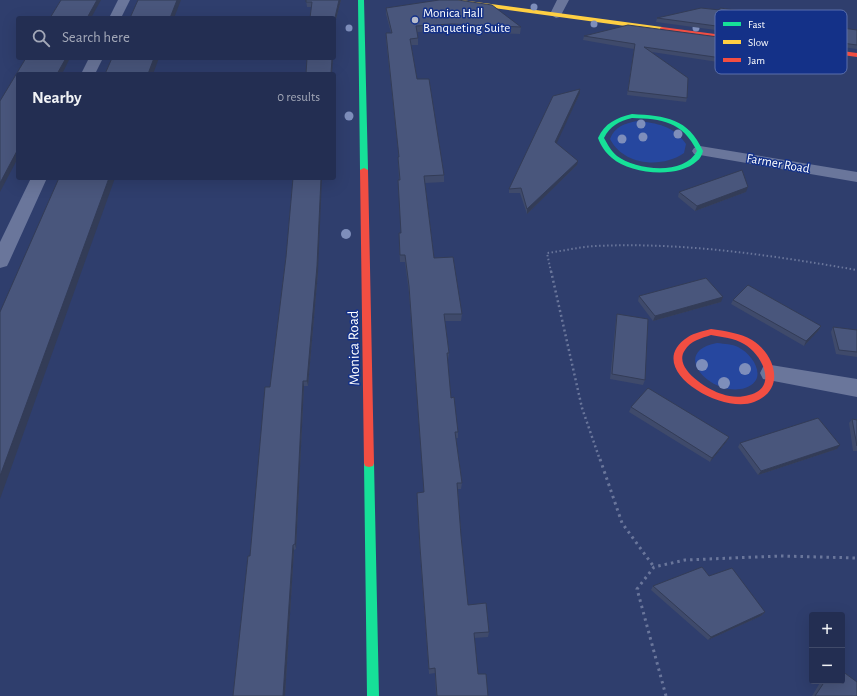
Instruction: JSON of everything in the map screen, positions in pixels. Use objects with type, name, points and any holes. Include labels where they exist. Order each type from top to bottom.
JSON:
[{"type":"street","points":[[116,16],[124,0]]},
{"type":"street","name":"Monica Road","points":[[361,0],[373,696]]},
{"type":"street","points":[[450,0],[715,36]]},
{"type":"street","points":[[556,14],[563,0]]},
{"type":"street","points":[[847,54],[857,55]]},
{"type":"street","points":[[89,72],[95,60]]},
{"type":"street","points":[[632,116],[651,116],[670,121],[687,129],[697,139],[700,151],[693,161],[679,168],[659,170],[638,167],[618,160],[605,150],[601,138],[604,128],[615,120],[632,116]]},
{"type":"street","name":"Farmer Road","points":[[700,151],[857,177]]},
{"type":"street","points":[[0,262],[38,180]]},
{"type":"street","points":[[711,332],[728,334],[744,340],[757,349],[767,361],[771,373],[769,385],[760,394],[746,400],[729,400],[712,396],[696,387],[684,376],[678,363],[679,351],[685,341],[696,335],[711,332]]},
{"type":"street","points":[[771,373],[857,388]]},
{"type":"path","points":[[654,567],[622,523],[582,408],[547,253],[594,246],[690,246],[770,255],[857,270]]},
{"type":"path","points":[[666,696],[637,589],[654,567],[685,560],[780,556],[857,558]]},
{"type":"shaded area","points":[[637,121],[658,124],[676,133],[686,144],[684,153],[665,161],[654,162],[643,162],[624,154],[616,148],[610,139],[614,131],[620,126]]},
{"type":"shaded area","points":[[717,343],[736,346],[744,351],[754,361],[758,374],[752,384],[745,388],[732,389],[709,381],[700,373],[696,364],[696,355],[703,348]]},
{"type":"building","points":[[61,0],[97,0],[88,16],[51,16]]},
{"type":"building","points":[[138,0],[177,0],[171,16],[131,16]]},
{"type":"building","points":[[306,0],[339,0],[335,16],[310,16],[312,2],[306,2]]},
{"type":"building","points":[[439,0],[458,0],[492,5],[521,27],[452,24],[416,26],[418,38],[410,39],[417,79],[429,79],[444,175],[424,176],[434,258],[453,257],[462,314],[444,314],[449,353],[447,353],[451,398],[454,397],[458,432],[455,432],[462,483],[457,483],[468,605],[486,603],[489,632],[474,633],[478,674],[486,674],[488,696],[437,696],[435,668],[429,669],[420,547],[417,493],[424,492],[409,286],[405,255],[400,255],[399,233],[401,233],[398,180],[400,180],[399,157],[386,33],[392,33],[386,8]]},
{"type":"building","points":[[701,8],[720,10],[715,10],[715,26],[657,18]]},
{"type":"building","points":[[720,8],[734,10],[720,10]]},
{"type":"building","points":[[628,25],[715,37],[715,57],[644,47],[688,78],[687,98],[628,91],[635,44],[584,36]]},
{"type":"building","points":[[847,29],[857,30],[857,45],[847,44]]},
{"type":"building","points":[[25,60],[65,60],[58,72],[18,72]]},
{"type":"building","points":[[111,60],[153,60],[149,72],[106,72]]},
{"type":"building","points":[[307,60],[332,60],[331,72],[306,72]]},
{"type":"building","points":[[16,75],[16,153],[0,183],[0,101]]},
{"type":"building","points":[[580,89],[555,142],[578,161],[527,209],[521,188],[509,189],[553,96]]},
{"type":"building","points":[[742,170],[748,187],[697,206],[679,192]]},
{"type":"building","points":[[58,180],[108,180],[0,476],[0,312]]},
{"type":"building","points":[[293,180],[321,180],[317,266],[307,381],[303,381],[295,544],[293,545],[283,696],[233,696],[248,556],[250,556],[265,387],[270,387],[286,257]]},
{"type":"building","points":[[706,278],[723,297],[655,316],[639,296]]},
{"type":"building","points":[[748,285],[821,326],[806,341],[733,300]]},
{"type":"building","points":[[617,314],[648,319],[645,380],[612,374]]},
{"type":"building","points":[[833,327],[857,330],[857,352],[839,350]]},
{"type":"building","points":[[648,388],[729,437],[712,458],[631,407]]},
{"type":"building","points":[[818,418],[840,445],[761,471],[740,443]]},
{"type":"building","points":[[852,419],[857,420],[857,446]]},
{"type":"building","points":[[702,567],[709,576],[732,568],[765,612],[711,637],[653,586]]},
{"type":"building","points":[[845,673],[857,682],[857,696],[815,696],[823,684],[845,684]]},
{"type":"traffic: fast","points":[[361,0],[364,170]]},
{"type":"traffic: fast","points":[[632,116],[664,119],[681,126],[689,132],[695,140],[700,151],[697,157],[693,161],[670,170],[641,168],[627,164],[615,158],[606,149],[601,138],[603,133],[613,122],[632,116]]},
{"type":"traffic: fast","points":[[369,463],[373,696]]},
{"type":"traffic: slow","points":[[450,0],[662,29]]},
{"type":"traffic: jam","points":[[662,29],[715,36]]},
{"type":"traffic: jam","points":[[847,54],[857,55]]},
{"type":"traffic: jam","points":[[364,170],[369,463]]},
{"type":"traffic: jam","points":[[711,332],[737,337],[752,345],[759,351],[768,366],[770,374],[766,388],[760,394],[751,399],[736,401],[721,398],[705,391],[692,382],[682,371],[678,360],[680,349],[691,339],[711,332]]},
{"type":"place","name":"Monica Hall Banqueting Suite","points":[[415,20]]}]
